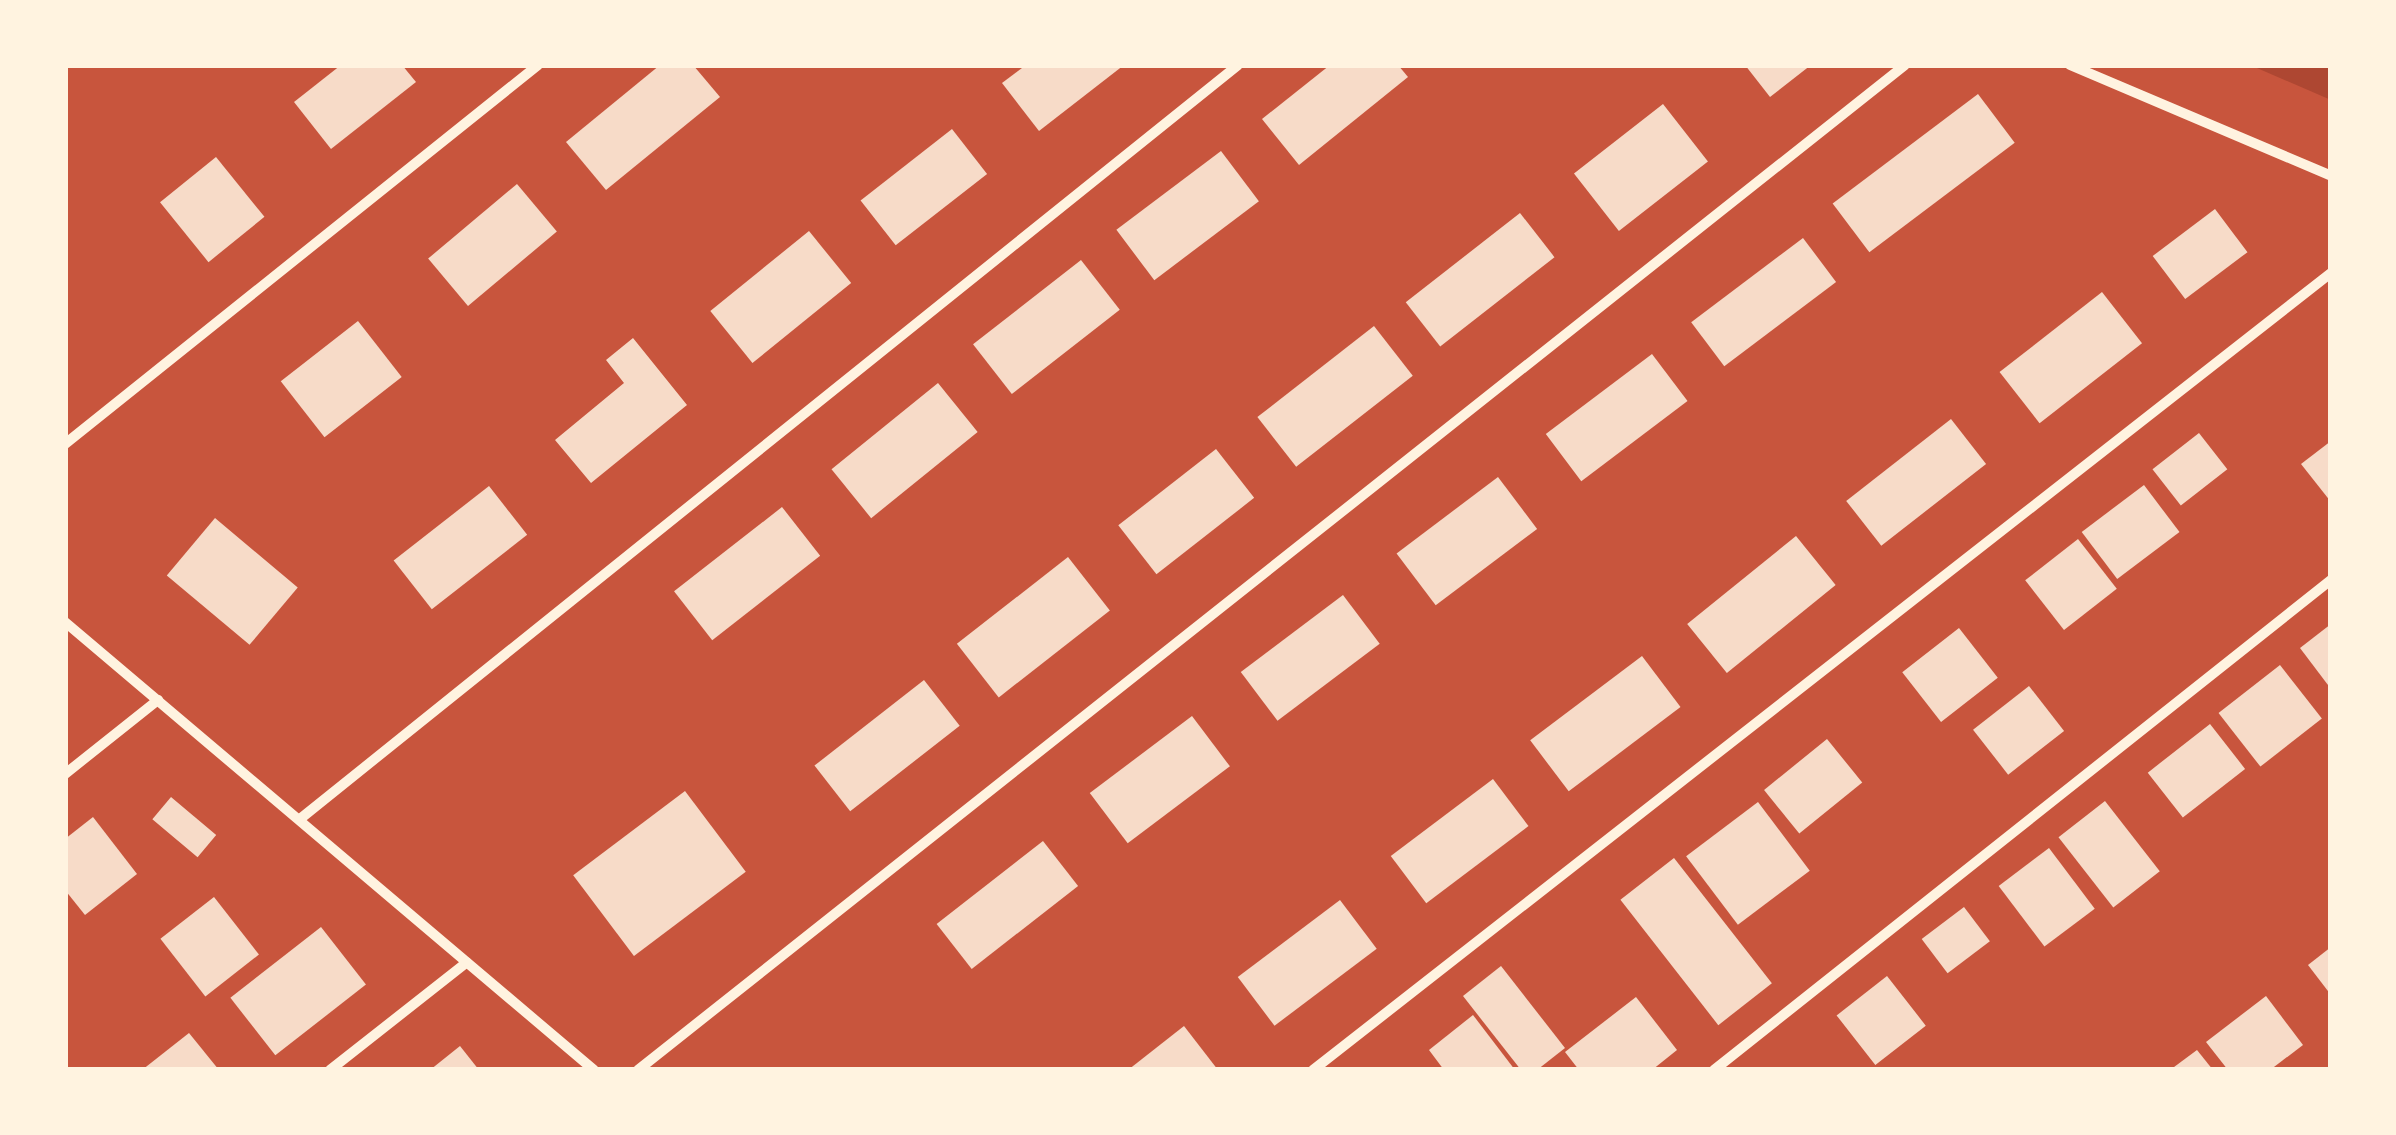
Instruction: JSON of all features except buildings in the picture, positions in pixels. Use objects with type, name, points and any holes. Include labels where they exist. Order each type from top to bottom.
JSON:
[{"type":"street","points":[[65,444],[538,65]]},
{"type":"street","points":[[300,819],[1238,65]]},
{"type":"street","points":[[638,1070],[1905,65]]},
{"type":"street","points":[[2070,65],[2331,176]]},
{"type":"street","points":[[1312,1070],[2331,274]]},
{"type":"street","points":[[1714,1070],[2331,580]]},
{"type":"street","points":[[65,622],[594,1070]]},
{"type":"street","points":[[65,774],[158,700]]},
{"type":"street","points":[[330,1070],[467,962]]},
{"type":"shaded area","points":[[2250,65],[2331,65],[2331,100]]}]
